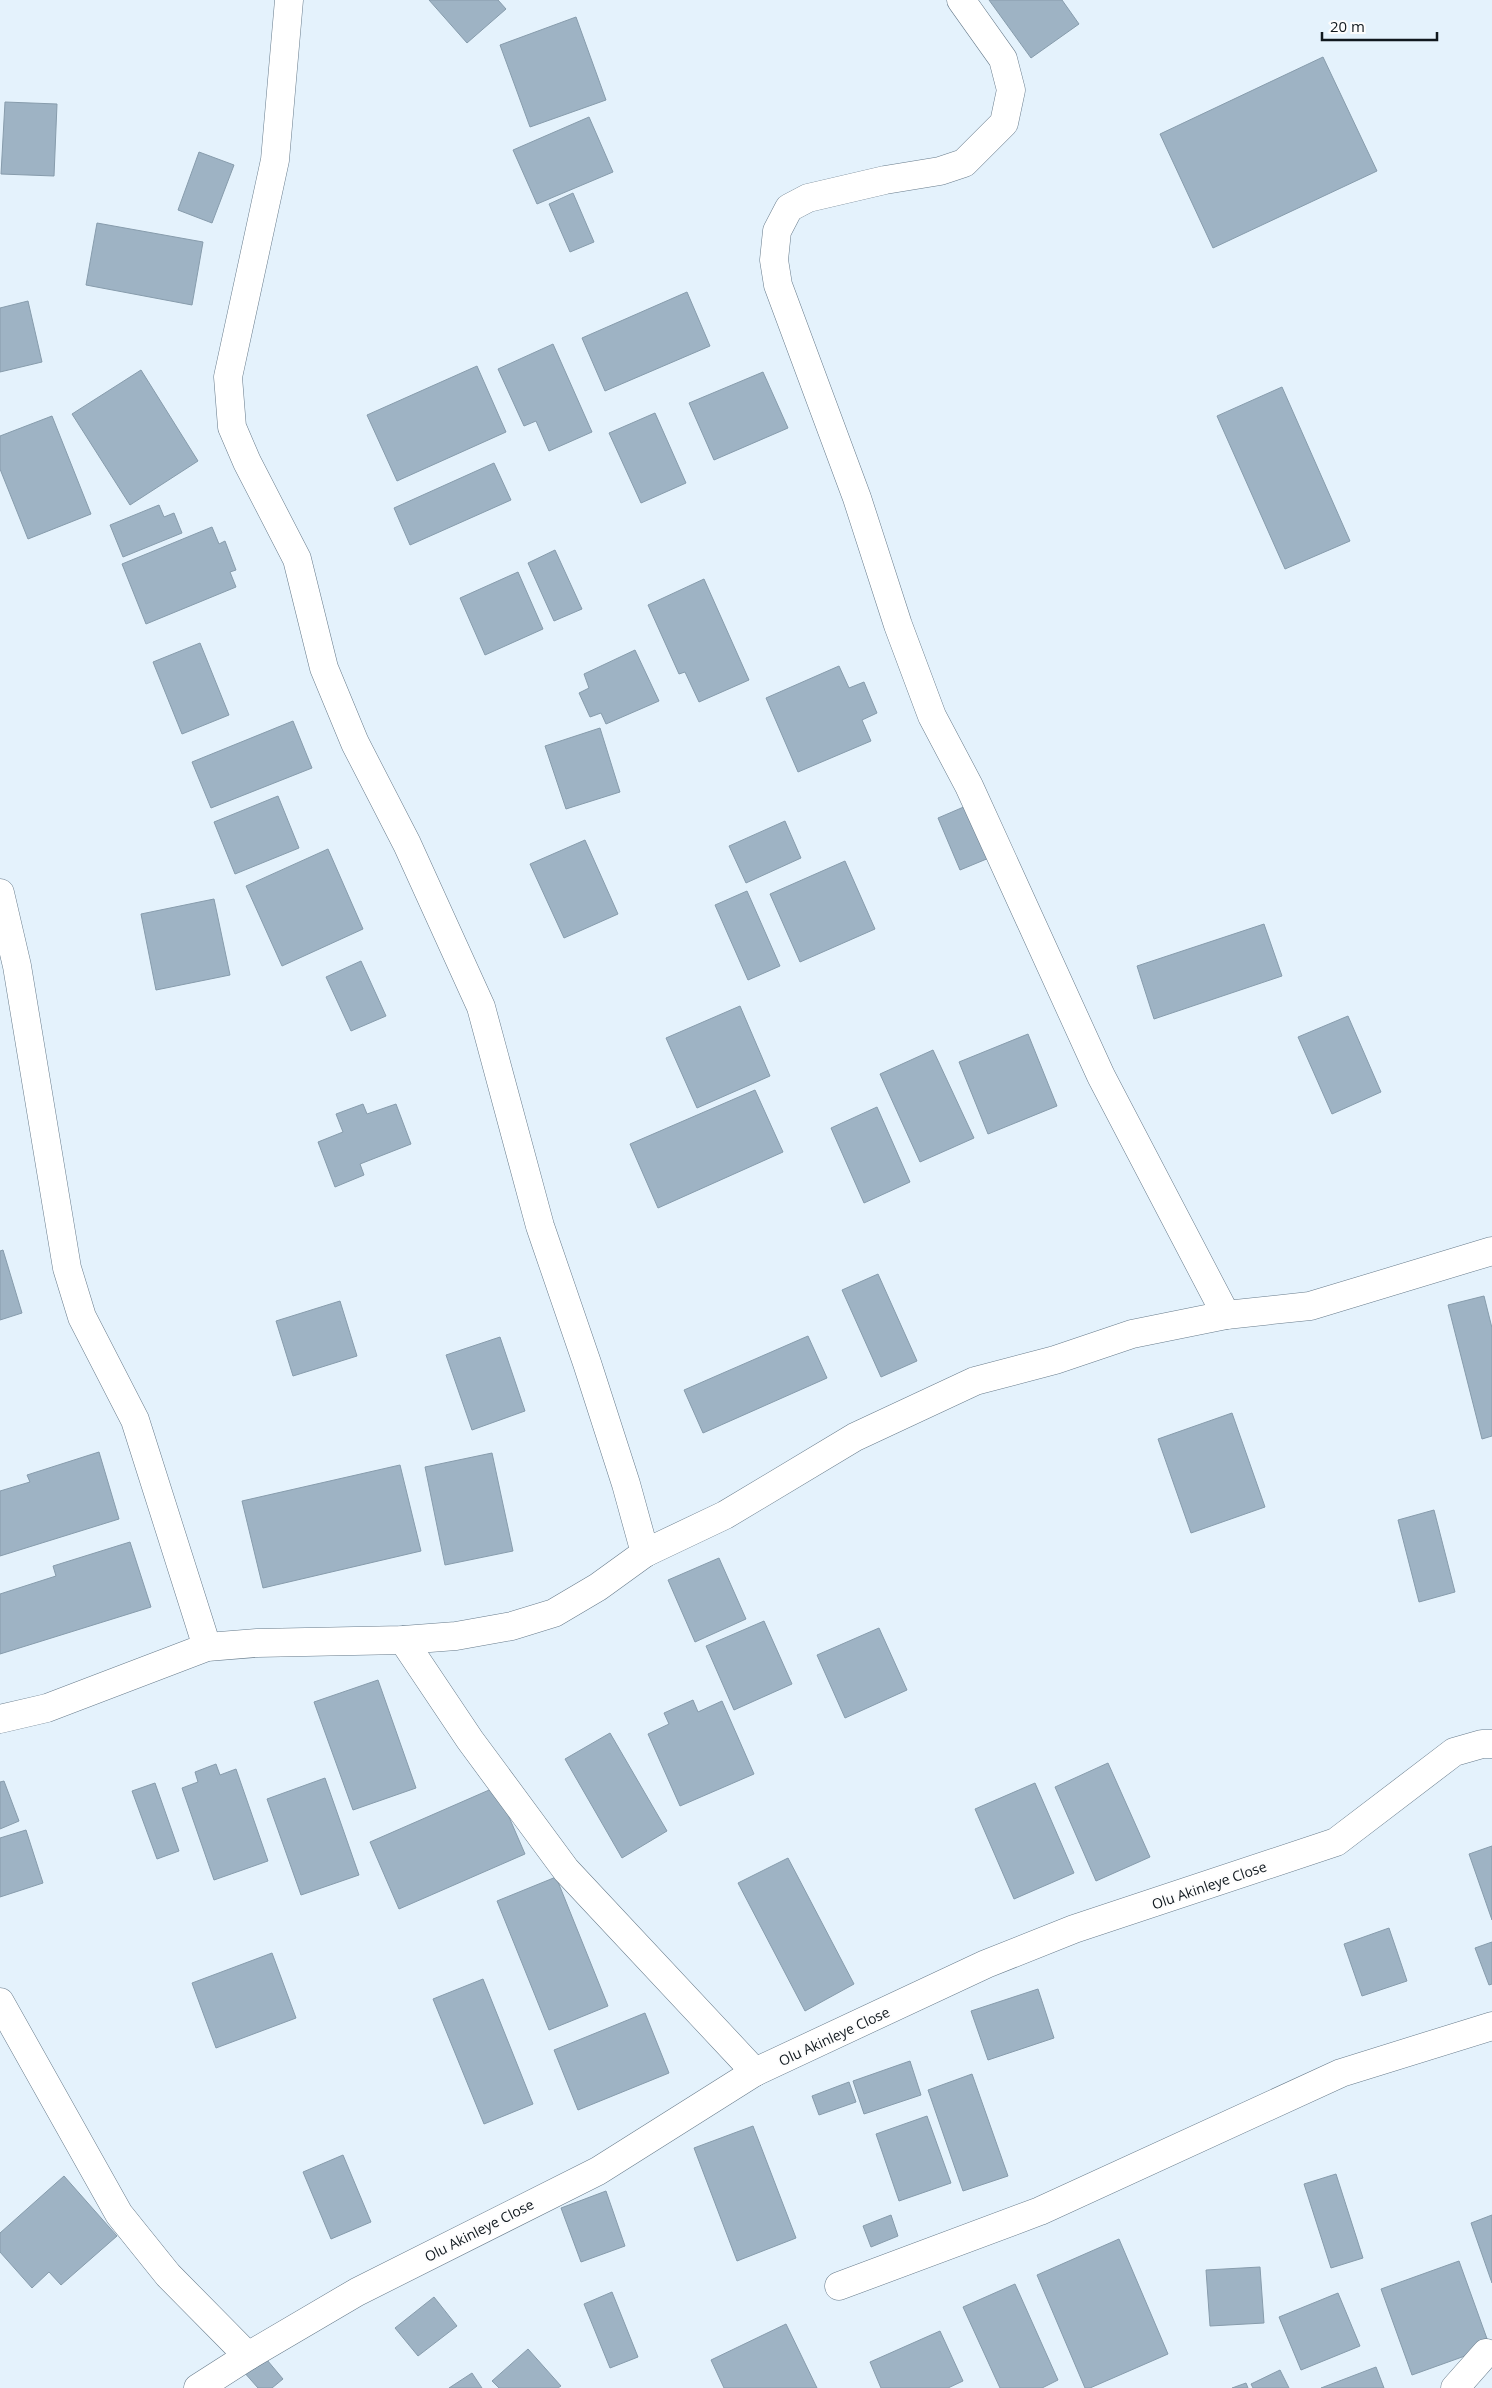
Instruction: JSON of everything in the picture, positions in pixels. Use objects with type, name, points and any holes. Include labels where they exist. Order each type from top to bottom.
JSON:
[{"type":"street","points":[[289,0],[275,160],[228,376],[232,427],[247,462],[297,559],[324,668],[352,734],[407,844],[481,1007],[540,1226],[593,1382],[645,1553]]},
{"type":"street","points":[[961,0],[1002,60],[1012,90],[1004,122],[964,163],[940,171],[885,180],[808,198],[789,208],[777,232],[774,260],[778,285],[857,498],[898,624],[932,716],[969,786],[1101,1076],[1226,1315]]},
{"type":"street","points":[[0,893],[17,966],[66,1268],[82,1317],[135,1420],[207,1648]]},
{"type":"street","points":[[0,1719],[48,1708],[207,1648],[257,1643],[403,1640],[456,1636],[512,1626],[554,1613],[598,1587],[645,1553],[726,1515],[855,1438],[975,1382],[1054,1360],[1132,1334],[1226,1315],[1310,1306],[1492,1251]]},
{"type":"street","points":[[403,1640],[470,1740],[566,1870],[755,2072]]},
{"type":"street","name":"Olu Akinleye Close","points":[[198,2388],[248,2356],[357,2292],[598,2171],[755,2072],[986,1964],[1048,1939],[1336,1842],[1454,1752],[1482,1744],[1492,1744]]},
{"type":"street","points":[[0,2002],[118,2214],[168,2275],[248,2356]]},
{"type":"street","points":[[839,2286],[1040,2211],[1340,2073],[1492,2026]]},
{"type":"street","points":[[1455,2388],[1486,2353]]},
{"type":"building","points":[[429,0],[498,0],[506,9],[467,43]]},
{"type":"building","points":[[989,0],[1062,0],[1079,24],[1031,58]]},
{"type":"building","points":[[576,17],[606,100],[530,127],[500,45]]},
{"type":"building","points":[[1323,57],[1377,171],[1213,248],[1160,134]]},
{"type":"building","points":[[5,102],[57,104],[54,176],[1,174]]},
{"type":"building","points":[[589,117],[613,172],[537,204],[513,150]]},
{"type":"building","points":[[199,152],[234,165],[212,223],[178,210]]},
{"type":"building","points":[[573,193],[594,242],[570,252],[549,204]]},
{"type":"building","points":[[97,223],[203,242],[192,305],[86,285]]},
{"type":"building","points":[[687,292],[710,346],[605,391],[582,338]]},
{"type":"building","points":[[28,301],[42,362],[0,372],[0,308]]},
{"type":"building","points":[[553,344],[592,432],[549,451],[536,421],[524,426],[498,369]]},
{"type":"building","points":[[477,366],[506,432],[397,481],[367,415]]},
{"type":"building","points":[[141,370],[198,461],[130,505],[72,414]]},
{"type":"building","points":[[763,372],[788,428],[714,460],[689,403]]},
{"type":"building","points":[[1282,387],[1350,541],[1285,569],[1217,416]]},
{"type":"building","points":[[655,413],[686,483],[641,503],[609,433]]},
{"type":"building","points":[[52,416],[91,514],[28,539],[0,469],[0,436]]},
{"type":"building","points":[[494,463],[511,500],[410,545],[394,508]]},
{"type":"building","points":[[159,505],[164,517],[174,513],[182,533],[123,557],[110,525]]},
{"type":"building","points":[[212,527],[219,544],[225,541],[236,570],[230,572],[236,587],[146,624],[122,564]]},
{"type":"building","points":[[555,550],[582,609],[554,621],[528,563]]},
{"type":"building","points":[[518,572],[543,629],[485,655],[460,598]]},
{"type":"building","points":[[704,579],[749,680],[699,702],[685,672],[679,674],[648,605]]},
{"type":"building","points":[[200,643],[229,715],[182,734],[153,662]]},
{"type":"building","points":[[635,650],[659,701],[606,724],[601,713],[590,717],[579,693],[589,688],[584,674]]},
{"type":"building","points":[[839,666],[849,688],[864,682],[877,713],[862,720],[871,741],[798,772],[766,698]]},
{"type":"building","points":[[293,721],[312,768],[211,808],[192,762]]},
{"type":"building","points":[[600,728],[620,792],[566,809],[545,746]]},
{"type":"building","points":[[278,796],[299,848],[235,874],[214,822]]},
{"type":"building","points":[[966,806],[989,858],[960,870],[938,818]]},
{"type":"building","points":[[785,821],[801,858],[746,883],[729,846]]},
{"type":"building","points":[[585,840],[618,914],[564,938],[530,864]]},
{"type":"building","points":[[328,849],[363,929],[282,966],[246,886]]},
{"type":"building","points":[[845,861],[875,929],[800,962],[770,894]]},
{"type":"building","points":[[747,891],[780,966],[748,980],[715,905]]},
{"type":"building","points":[[214,899],[230,975],[156,990],[141,914]]},
{"type":"building","points":[[1264,924],[1282,976],[1154,1019],[1137,966]]},
{"type":"building","points":[[361,961],[386,1016],[351,1031],[326,977]]},
{"type":"building","points":[[740,1006],[770,1076],[697,1108],[666,1038]]},
{"type":"building","points":[[1348,1016],[1381,1092],[1332,1114],[1298,1037]]},
{"type":"building","points":[[1028,1034],[1057,1106],[988,1134],[959,1062]]},
{"type":"building","points":[[933,1050],[974,1138],[920,1162],[880,1074]]},
{"type":"building","points":[[755,1090],[783,1152],[658,1208],[630,1144]]},
{"type":"building","points":[[363,1104],[367,1114],[396,1104],[411,1144],[360,1164],[364,1175],[335,1187],[318,1142],[343,1132],[336,1114]]},
{"type":"building","points":[[877,1107],[910,1182],[864,1203],[831,1128]]},
{"type":"building","points":[[3,1250],[22,1313],[0,1320],[0,1251]]},
{"type":"building","points":[[878,1274],[917,1361],[881,1377],[842,1290]]},
{"type":"building","points":[[1484,1296],[1492,1328],[1492,1436],[1482,1439],[1448,1305]]},
{"type":"building","points":[[340,1301],[357,1356],[293,1376],[276,1321]]},
{"type":"building","points":[[808,1336],[827,1378],[703,1433],[684,1390]]},
{"type":"building","points":[[500,1337],[525,1411],[472,1430],[446,1355]]},
{"type":"building","points":[[1232,1413],[1265,1507],[1191,1533],[1158,1439]]},
{"type":"building","points":[[99,1452],[119,1519],[0,1556],[0,1491],[30,1482],[27,1475]]},
{"type":"building","points":[[492,1453],[513,1551],[445,1565],[425,1467]]},
{"type":"building","points":[[400,1465],[421,1551],[263,1588],[242,1501]]},
{"type":"building","points":[[1434,1510],[1455,1592],[1419,1602],[1398,1520]]},
{"type":"building","points":[[130,1542],[151,1607],[0,1654],[0,1594],[56,1576],[53,1566]]},
{"type":"building","points":[[719,1558],[746,1619],[695,1642],[668,1580]]},
{"type":"building","points":[[764,1621],[792,1684],[734,1710],[706,1646]]},
{"type":"building","points":[[879,1628],[907,1690],[845,1718],[817,1655]]},
{"type":"building","points":[[378,1680],[416,1788],[353,1810],[314,1702]]},
{"type":"building","points":[[693,1700],[698,1712],[722,1701],[754,1774],[680,1806],[648,1734],[669,1724],[664,1713]]},
{"type":"building","points":[[610,1733],[667,1831],[622,1858],[565,1759]]},
{"type":"building","points":[[1108,1763],[1150,1857],[1096,1881],[1055,1787]]},
{"type":"building","points":[[216,1764],[220,1775],[236,1769],[268,1861],[214,1880],[182,1788],[198,1782],[195,1772]]},
{"type":"building","points":[[325,1778],[359,1875],[301,1895],[267,1799]]},
{"type":"building","points":[[4,1781],[19,1821],[0,1829],[0,1782]]},
{"type":"building","points":[[155,1783],[179,1851],[157,1859],[132,1791]]},
{"type":"building","points":[[1035,1783],[1074,1873],[1014,1899],[975,1809]]},
{"type":"building","points":[[496,1787],[525,1854],[399,1909],[370,1842]]},
{"type":"building","points":[[26,1830],[43,1883],[0,1897],[0,1838]]},
{"type":"building","points":[[1492,1846],[1492,1920],[1469,1854]]},
{"type":"building","points":[[788,1858],[854,1984],[805,2011],[738,1883]]},
{"type":"building","points":[[556,1877],[608,2006],[549,2030],[497,1901]]},
{"type":"building","points":[[1389,1928],[1407,1981],[1362,1996],[1344,1944]]},
{"type":"building","points":[[1492,1942],[1492,1984],[1489,1985],[1475,1948]]},
{"type":"building","points":[[272,1953],[296,2018],[216,2048],[192,1983]]},
{"type":"building","points":[[483,1979],[533,2104],[484,2124],[433,1999]]},
{"type":"building","points":[[1038,1989],[1054,2038],[988,2060],[971,2011]]},
{"type":"building","points":[[645,2013],[669,2073],[578,2110],[554,2050]]},
{"type":"building","points":[[910,2061],[921,2095],[864,2114],[853,2081]]},
{"type":"building","points":[[972,2074],[1008,2176],[963,2191],[928,2090]]},
{"type":"building","points":[[849,2082],[856,2102],[819,2115],[812,2096]]},
{"type":"building","points":[[927,2116],[951,2183],[899,2201],[876,2134]]},
{"type":"building","points":[[753,2126],[796,2238],[737,2261],[694,2148]]},
{"type":"building","points":[[343,2155],[371,2222],[331,2239],[303,2172]]},
{"type":"building","points":[[1336,2174],[1363,2258],[1331,2268],[1304,2184]]},
{"type":"building","points":[[64,2176],[117,2236],[61,2285],[49,2272],[32,2288],[0,2252],[0,2233]]},
{"type":"building","points":[[606,2191],[625,2246],[581,2262],[561,2208]]},
{"type":"building","points":[[891,2215],[898,2236],[871,2247],[863,2226]]},
{"type":"building","points":[[1492,2215],[1492,2283],[1471,2223]]},
{"type":"building","points":[[1119,2239],[1168,2354],[1090,2388],[1085,2388],[1037,2275]]},
{"type":"building","points":[[1459,2261],[1490,2347],[1412,2375],[1381,2289]]},
{"type":"building","points":[[1260,2267],[1264,2323],[1210,2326],[1206,2270]]},
{"type":"building","points":[[1015,2284],[1058,2380],[1042,2388],[1000,2388],[963,2307]]},
{"type":"building","points":[[612,2292],[638,2357],[610,2368],[584,2304]]},
{"type":"building","points":[[1338,2293],[1360,2346],[1301,2370],[1279,2317]]},
{"type":"building","points":[[434,2297],[457,2326],[418,2356],[395,2328]]},
{"type":"building","points":[[786,2324],[817,2388],[724,2388],[711,2360]]},
{"type":"building","points":[[940,2331],[963,2381],[948,2388],[881,2388],[870,2362]]},
{"type":"building","points":[[528,2349],[561,2386],[558,2388],[499,2388],[492,2381]]},
{"type":"building","points":[[262,2354],[283,2379],[272,2388],[258,2388],[243,2371]]},
{"type":"building","points":[[1376,2367],[1384,2388],[1321,2388]]},
{"type":"building","points":[[1280,2370],[1289,2388],[1253,2388],[1251,2384]]},
{"type":"building","points":[[472,2373],[482,2388],[449,2388]]},
{"type":"building","points":[[1246,2383],[1248,2388],[1232,2388]]}]
